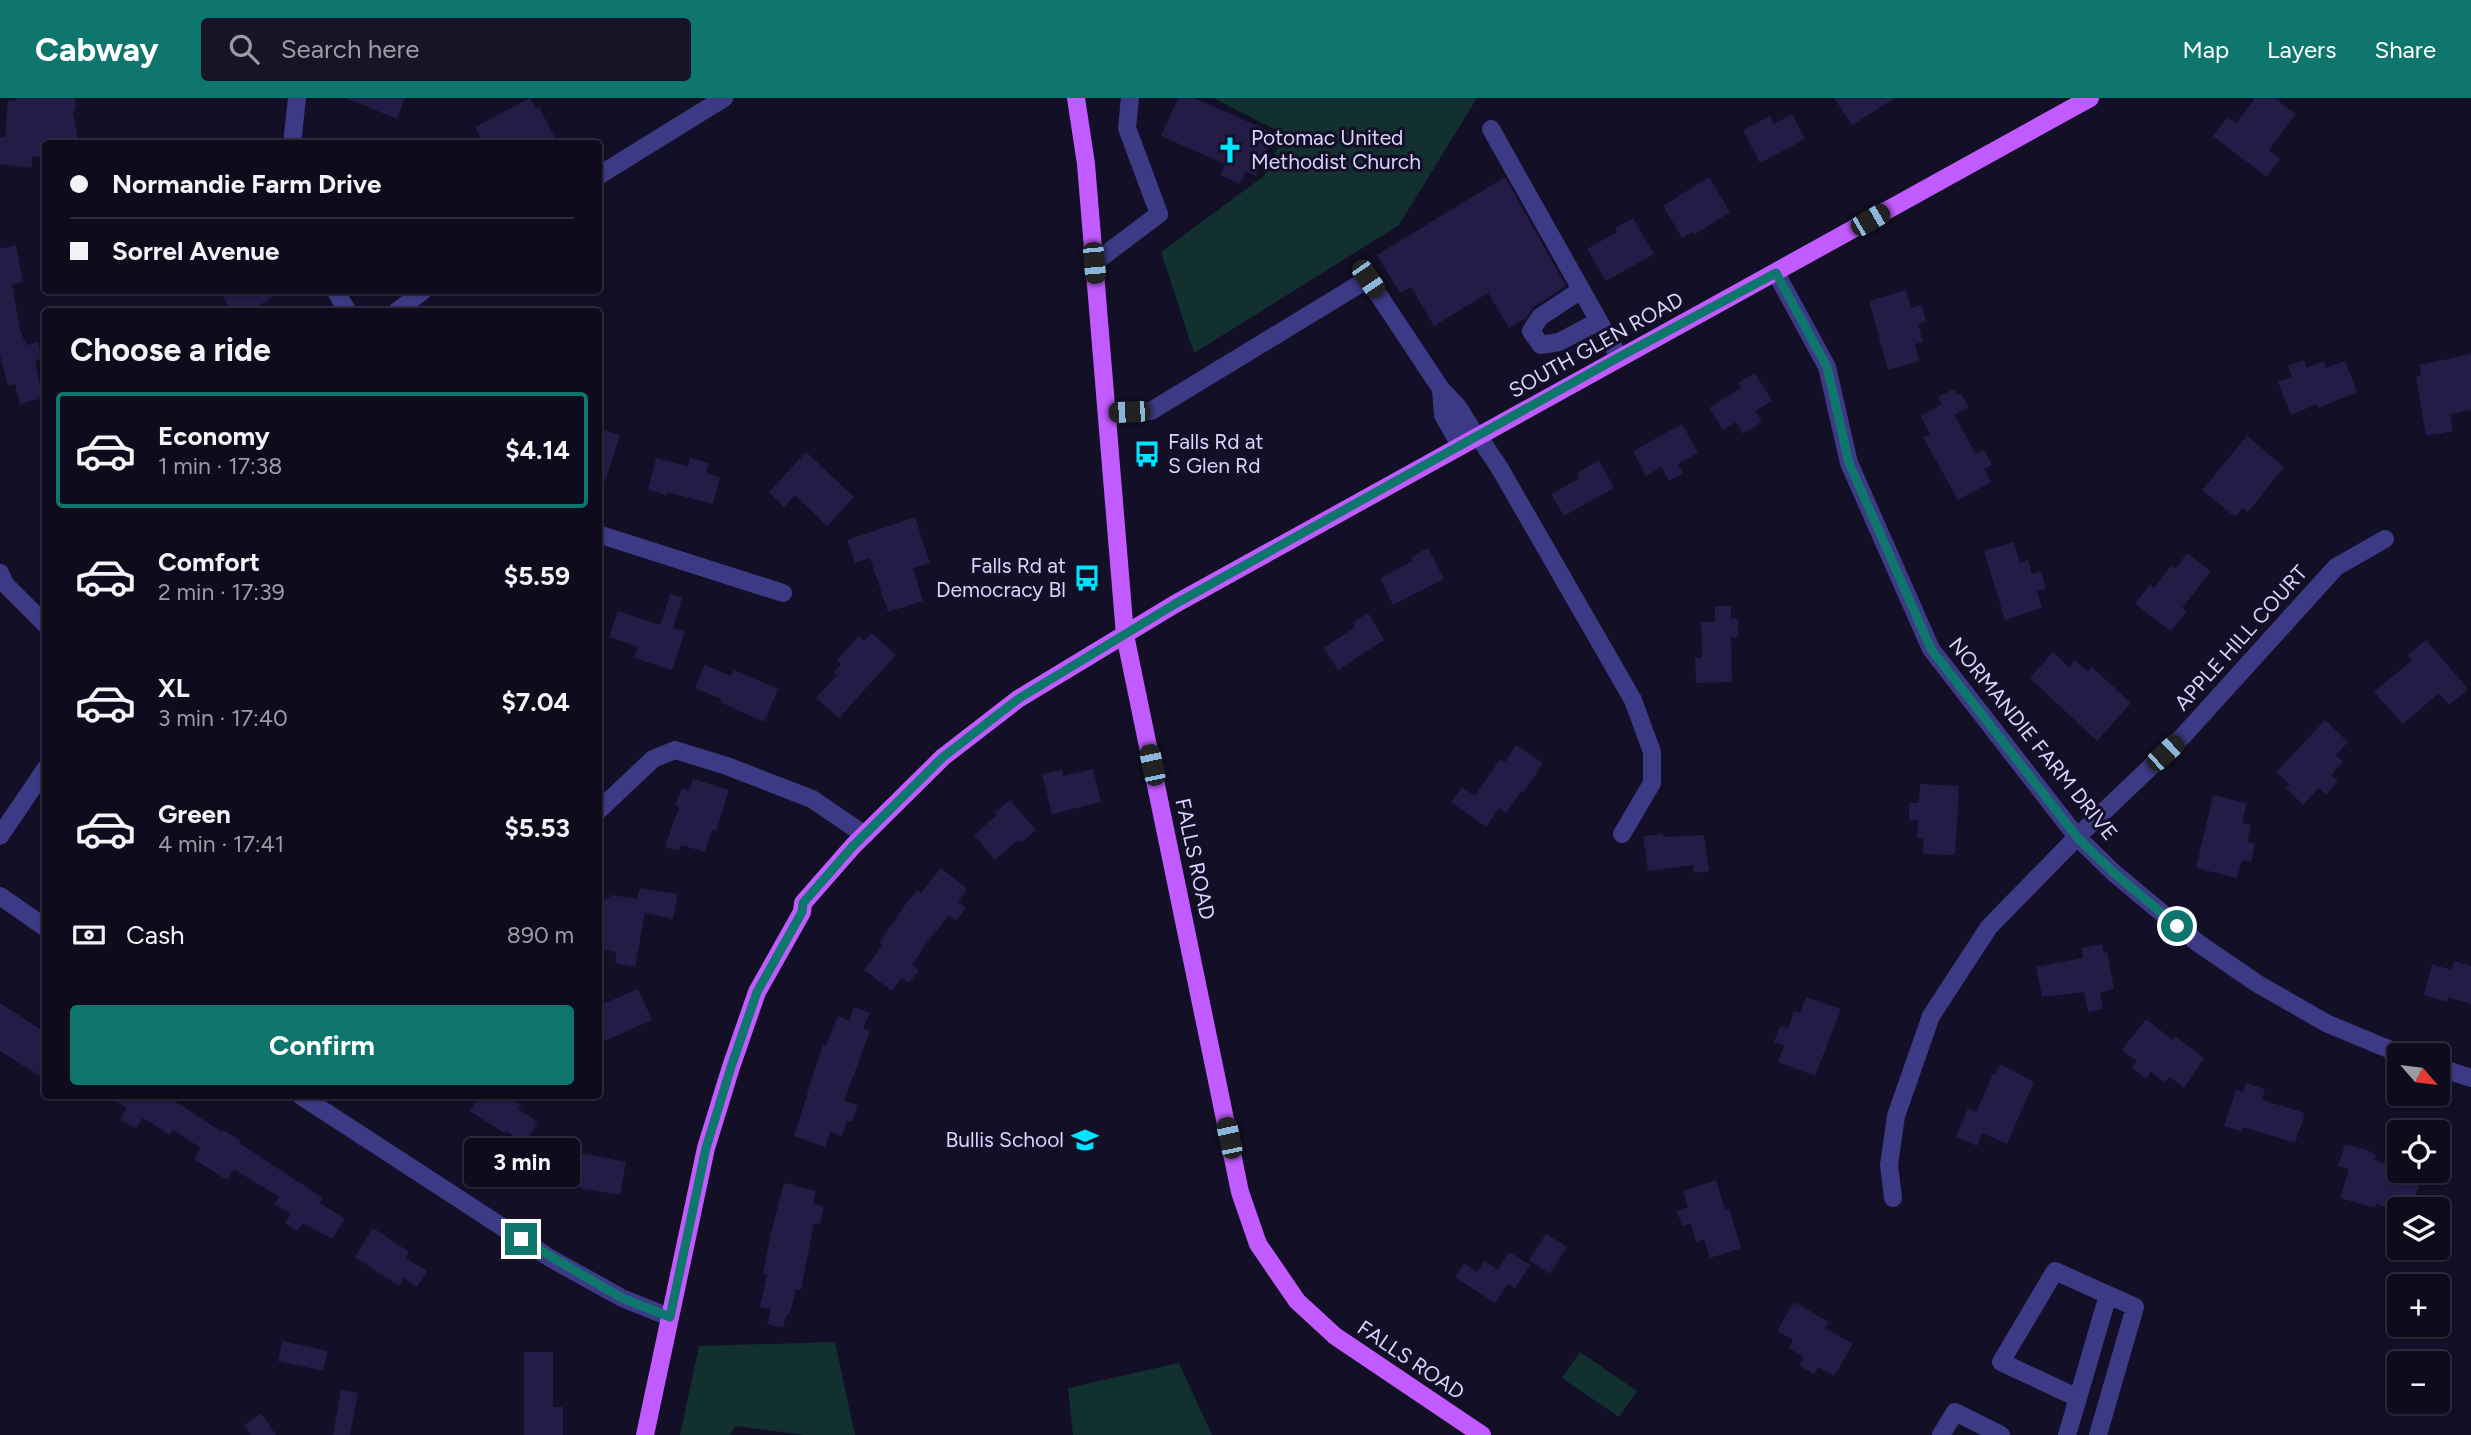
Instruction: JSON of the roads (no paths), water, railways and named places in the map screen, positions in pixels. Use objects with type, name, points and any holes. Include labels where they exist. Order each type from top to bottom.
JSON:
[{"type":"main road","name":"FALLS ROAD","points":[[1076,98],[1086,164],[1125,635],[1240,1192],[1258,1244],[1297,1301],[1335,1336],[1482,1435]]},
{"type":"main road","name":"SOUTH GLEN ROAD","points":[[645,1435],[706,1148],[757,992],[802,912],[803,903],[865,835],[943,757],[1018,699],[1175,604],[2090,98]]},
{"type":"street","points":[[292,140],[297,98]]},
{"type":"street","points":[[602,174],[724,98]]},
{"type":"street","points":[[1094,263],[1159,214],[1127,128],[1130,98]]},
{"type":"street","points":[[1491,129],[1619,357]]},
{"type":"street","name":"NORMANDIE FARM DRIVE","points":[[1776,273],[1827,367],[1849,463],[1931,649],[2077,837],[2114,873],[2198,943],[2258,984],[2328,1024],[2387,1048]]},
{"type":"street","points":[[1107,412],[1151,411],[1368,279],[1441,389],[1458,407],[1499,467],[1633,700],[1653,752],[1652,783],[1622,834]]},
{"type":"street","points":[[1581,290],[1540,317],[1531,331],[1541,345],[1559,342],[1599,321]]},
{"type":"street","points":[[401,308],[419,294]]},
{"type":"street","points":[[1441,389],[1443,415],[1460,445]]},
{"type":"street","points":[[602,535],[783,593]]},
{"type":"street","name":"APPLE HILL COURT","points":[[1893,1198],[1889,1165],[1896,1116],[1931,1016],[1989,927],[2077,837],[2183,736],[2336,567],[2385,539]]},
{"type":"street","points":[[0,573],[5,584],[42,621]]},
{"type":"street","points":[[602,807],[653,759],[675,750],[727,766],[813,799],[865,835]]},
{"type":"street","points":[[0,836],[42,774]]},
{"type":"street","points":[[0,896],[42,925]]},
{"type":"street","points":[[2450,1071],[2471,1078]]},
{"type":"street","points":[[306,1099],[550,1258],[622,1298],[670,1317]]},
{"type":"street","points":[[2078,1398],[2001,1362],[2055,1272],[2135,1307],[2098,1435]]},
{"type":"street","points":[[2067,1435],[2108,1295]]},
{"type":"street","points":[[1941,1435],[1955,1412],[2001,1435]]},
{"type":"place","name":"Potomac United Methodist Church","points":[[1230,150]]},
{"type":"place","name":"Falls Rd at S Glen Rd","points":[[1147,454]]},
{"type":"place","name":"Falls Rd at Democracy Bl","points":[[1087,578]]},
{"type":"place","name":"Bullis School","points":[[1085,1140]]}]
